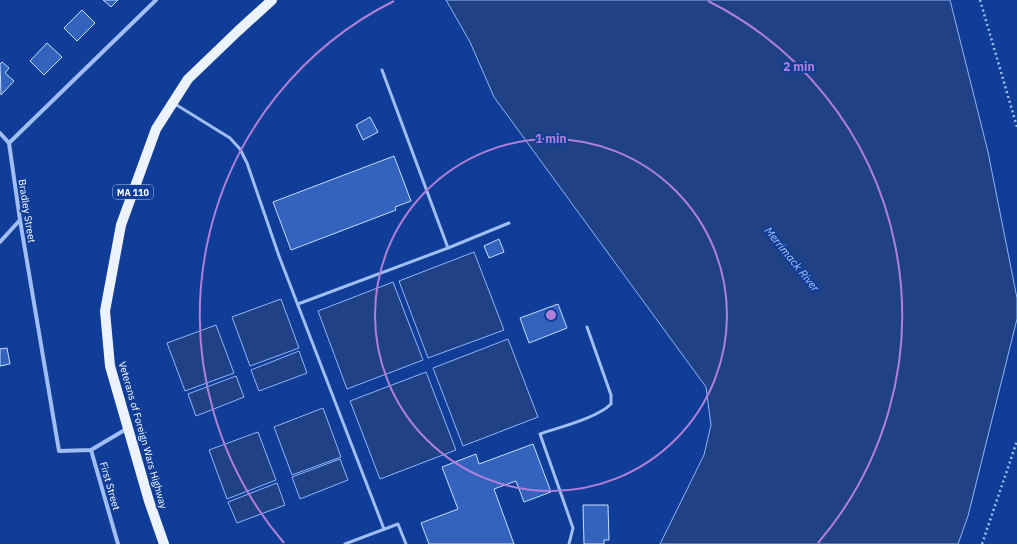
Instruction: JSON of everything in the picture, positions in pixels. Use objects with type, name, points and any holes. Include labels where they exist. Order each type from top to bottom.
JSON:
[{"type":"main road","name":"Veterans of Foreign Wars Highway","points":[[164,544],[149,501],[110,366],[105,311],[121,225],[156,130],[188,79],[238,30],[272,0]]},
{"type":"street","points":[[0,133],[9,143],[156,0]]},
{"type":"street","name":"Bradley Street","points":[[9,143],[20,220],[59,451],[91,450]]},
{"type":"street","points":[[0,242],[20,220]]},
{"type":"street","name":"First Street","points":[[118,544],[91,450],[128,428]]},
{"type":"lane","points":[[382,70],[448,248]]},
{"type":"lane","points":[[172,103],[230,138],[240,149],[247,163],[279,256],[384,529]]},
{"type":"lane","points":[[298,304],[448,248],[509,223]]},
{"type":"lane","points":[[569,544],[573,528],[540,434],[605,410],[611,404],[611,395],[587,327]]},
{"type":"lane","points":[[345,544],[398,524],[406,544]]},
{"type":"path","points":[[980,0],[1017,127]]},
{"type":"path","points":[[982,544],[1017,441]]},
{"type":"water","name":"Merrimack River","points":[[446,0],[950,0],[988,152],[1017,298],[1017,319],[968,516],[958,544],[660,544],[704,455],[711,425],[706,387],[494,97],[470,42]]},
{"type":"water","points":[[474,252],[504,330],[428,358],[399,281]]},
{"type":"water","points":[[393,282],[423,360],[347,389],[318,311]]},
{"type":"water","points":[[281,299],[299,348],[250,366],[232,317]]},
{"type":"water","points":[[216,325],[234,373],[185,391],[167,343]]},
{"type":"water","points":[[508,339],[538,417],[463,446],[433,368]]},
{"type":"water","points":[[299,351],[307,373],[259,391],[251,370]]},
{"type":"water","points":[[426,372],[456,450],[380,479],[350,401]]},
{"type":"water","points":[[236,376],[244,397],[196,416],[188,394]]},
{"type":"water","points":[[323,408],[341,457],[292,475],[274,427]]},
{"type":"water","points":[[258,432],[276,480],[227,499],[209,450]]},
{"type":"water","points":[[340,459],[348,480],[300,499],[292,477]]},
{"type":"water","points":[[277,483],[285,505],[237,523],[228,502]]},
{"type":"building","points":[[103,0],[118,0],[111,7]]},
{"type":"building","points":[[82,10],[95,23],[77,41],[64,28]]},
{"type":"building","points":[[47,43],[62,57],[44,75],[30,61]]},
{"type":"building","points":[[2,62],[9,68],[5,73],[14,81],[1,95],[0,64]]},
{"type":"building","points":[[370,117],[378,132],[363,140],[356,125]]},
{"type":"building","points":[[394,156],[411,201],[395,207],[396,210],[291,250],[273,202]]},
{"type":"building","points":[[499,239],[504,252],[489,258],[484,246]]},
{"type":"building","points":[[558,304],[567,328],[529,343],[520,318]]},
{"type":"building","points":[[7,348],[10,364],[0,366],[0,349]]},
{"type":"building","points":[[533,444],[551,492],[524,502],[516,481],[494,489],[514,544],[429,544],[421,523],[458,509],[442,467],[476,454],[479,464]]},
{"type":"building","points":[[583,505],[608,505],[609,540],[604,540],[604,544],[584,544]]}]
